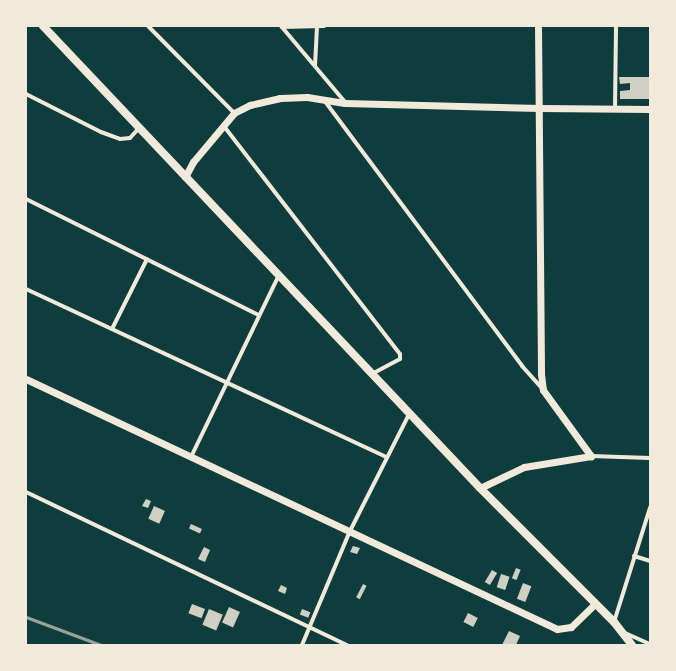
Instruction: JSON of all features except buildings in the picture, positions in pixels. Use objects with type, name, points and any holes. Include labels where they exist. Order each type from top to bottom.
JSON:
[{"type":"main road","points":[[43,26],[409,414],[480,488],[614,622],[632,645]]},
{"type":"street","points":[[148,26],[234,113]]},
{"type":"street","points":[[315,67],[317,26]]},
{"type":"street","points":[[281,27],[324,26]]},
{"type":"street","points":[[538,26],[543,390]]},
{"type":"street","points":[[615,109],[616,26]]},
{"type":"street","points":[[281,27],[345,103]]},
{"type":"street","points":[[26,94],[101,132],[120,139],[130,138],[139,128]]},
{"type":"street","points":[[185,177],[193,162],[234,113],[250,105],[280,98],[307,97],[345,103],[650,109]]},
{"type":"street","points":[[324,100],[591,456]]},
{"type":"street","points":[[223,125],[400,354],[400,359],[372,374]]},
{"type":"street","points":[[26,199],[259,315]]},
{"type":"street","points":[[112,329],[147,259]]},
{"type":"street","points":[[191,457],[279,275]]},
{"type":"street","points":[[26,289],[386,457]]},
{"type":"street","points":[[26,379],[349,533],[557,629],[571,627],[595,604]]},
{"type":"street","points":[[302,645],[349,533],[409,414]]},
{"type":"street","points":[[480,488],[524,467],[591,456],[650,458]]},
{"type":"street","points":[[26,492],[347,645]]},
{"type":"street","points":[[614,622],[650,508]]},
{"type":"street","points":[[634,556],[650,561]]},
{"type":"street","points":[[620,631],[650,644]]},
{"type":"railway","points":[[26,617],[101,645]]}]
